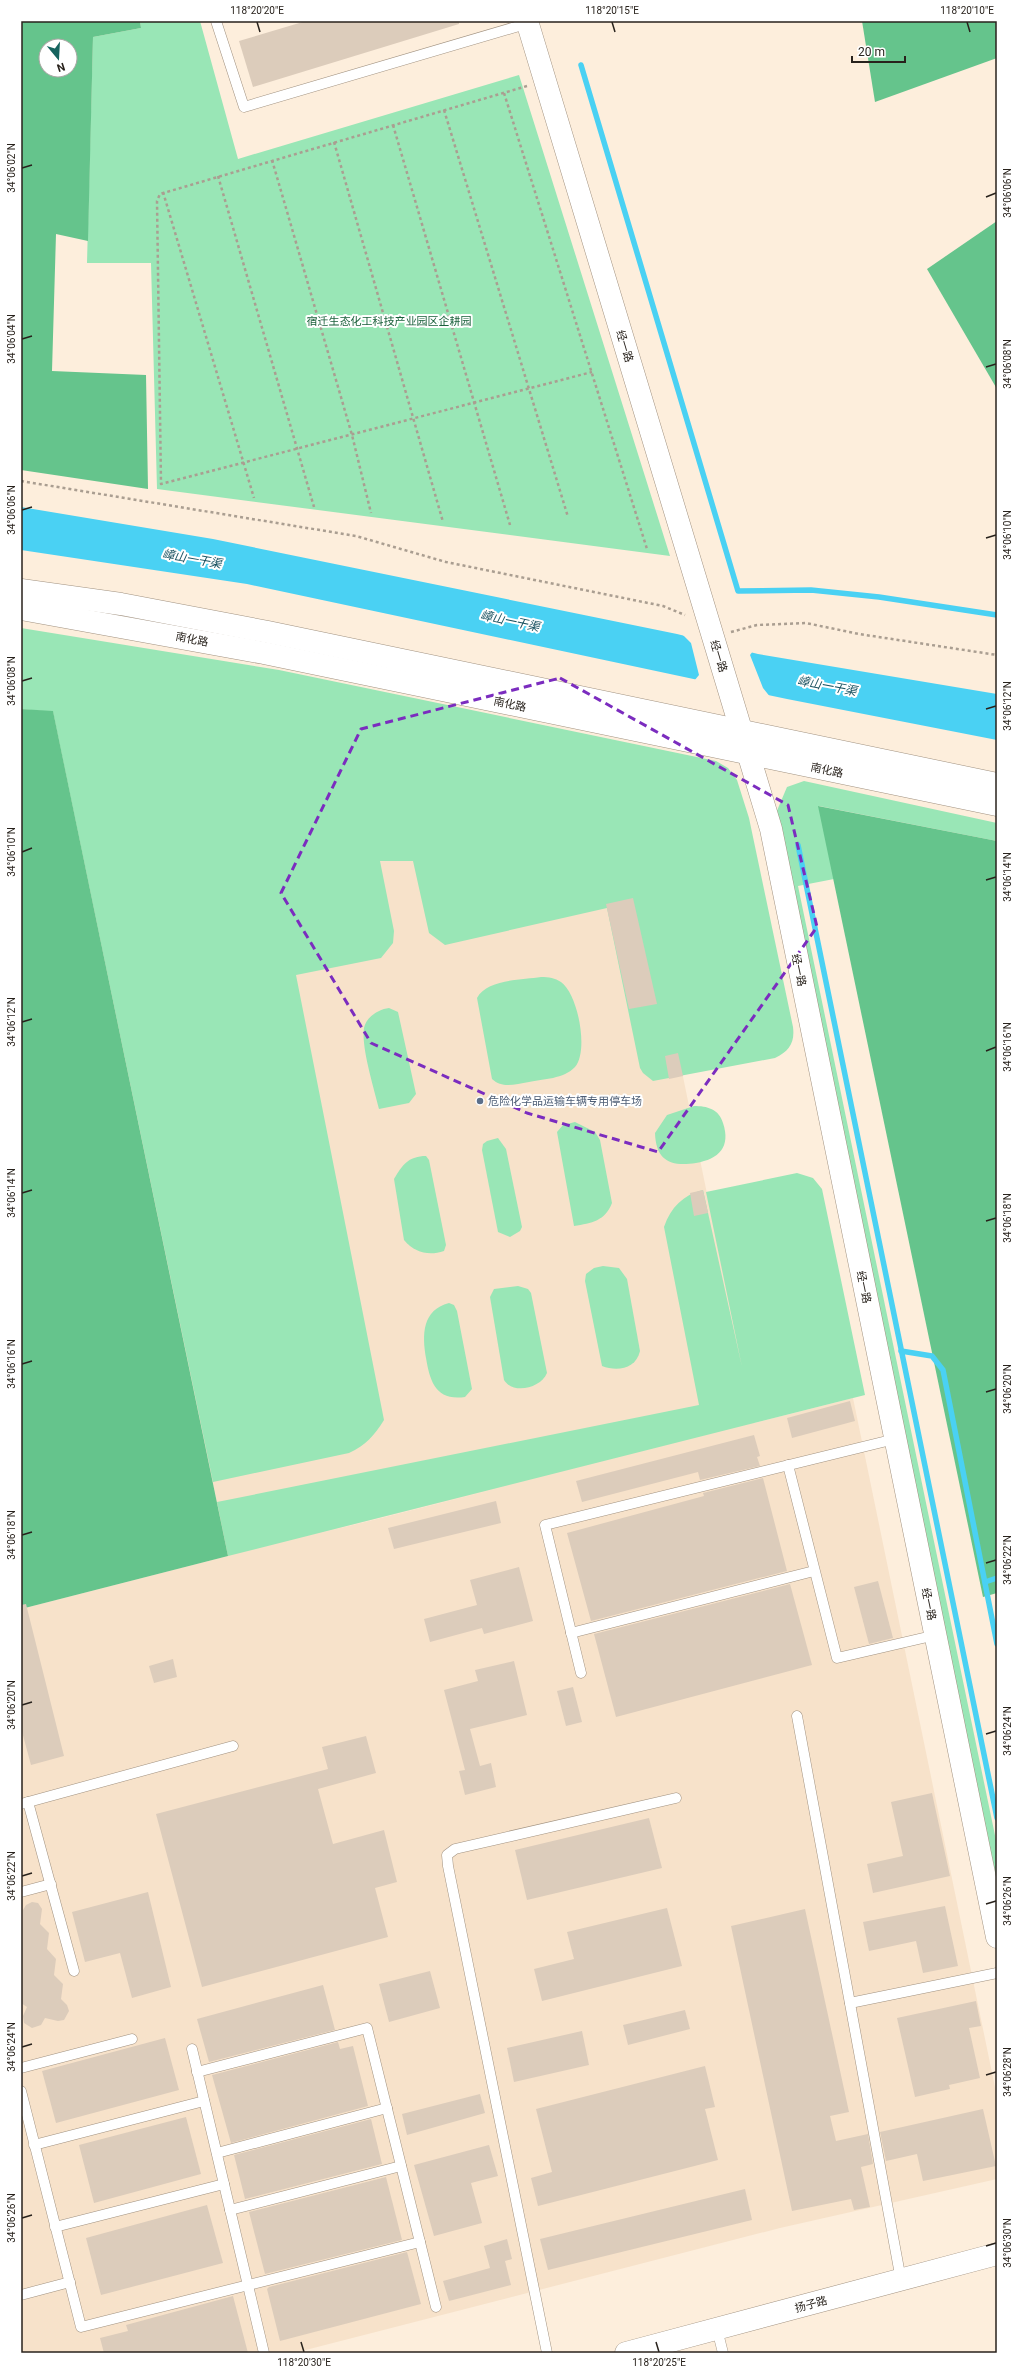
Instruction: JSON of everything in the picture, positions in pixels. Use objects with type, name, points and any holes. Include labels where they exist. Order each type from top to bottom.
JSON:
[{"type":"street","name":"经一路","points":[[530,22],[545,81],[771,829],[997,1937]]},
{"type":"street","name":"南化路","points":[[21,590],[121,604],[268,632],[997,784]]},
{"type":"street","name":"南化路","points":[[21,608],[264,653],[997,805]]},
{"type":"street","name":"扬子路","points":[[626,2353],[997,2254]]},
{"type":"lane","points":[[216,21],[244,107],[530,22]]},
{"type":"lane","points":[[581,1673],[546,1525],[895,1439]]},
{"type":"lane","points":[[788,1465],[837,1658],[936,1635]]},
{"type":"lane","points":[[571,1633],[814,1570]]},
{"type":"lane","points":[[797,1716],[901,2280]]},
{"type":"lane","points":[[74,1972],[51,1884],[25,1803],[233,1746]]},
{"type":"lane","points":[[547,2353],[447,1855],[455,1849],[676,1798]]},
{"type":"lane","points":[[21,1892],[51,1884]]},
{"type":"lane","points":[[850,2003],[997,1973]]},
{"type":"lane","points":[[197,2072],[367,2028],[436,2306]]},
{"type":"lane","points":[[21,2068],[132,2039]]},
{"type":"lane","points":[[192,2050],[264,2353]]},
{"type":"lane","points":[[21,2091],[81,2327],[420,2242]]},
{"type":"lane","points":[[34,2144],[204,2101]]},
{"type":"lane","points":[[217,2153],[387,2108]]},
{"type":"lane","points":[[230,2210],[401,2166]]},
{"type":"lane","points":[[56,2227],[224,2184]]},
{"type":"lane","points":[[21,2295],[70,2282]]},
{"type":"lane","points":[[717,2329],[723,2353]]},
{"type":"path","points":[[545,81],[160,194],[157,201],[161,484],[592,372]]},
{"type":"path","points":[[504,93],[648,549]]},
{"type":"path","points":[[444,110],[568,517]]},
{"type":"path","points":[[393,125],[510,525]]},
{"type":"path","points":[[334,142],[412,420],[443,522]]},
{"type":"path","points":[[272,160],[352,435],[371,513]]},
{"type":"path","points":[[218,176],[314,507]]},
{"type":"path","points":[[164,192],[254,498]]},
{"type":"path","points":[[21,481],[356,536],[446,562],[663,606],[712,631],[757,625],[806,623],[859,634],[997,654]]},
{"type":"highlighted area","points":[[560,678],[788,805],[817,927],[658,1152],[527,1113],[371,1043],[281,893],[361,729]]},
{"type":"shaded area","points":[[638,857],[754,1423],[853,1398],[997,2097],[997,2179],[780,2228],[294,2353],[21,2353],[21,1609],[228,1556],[86,866]],"holes":[[[527,1481],[369,1521],[311,1535]]]},
{"type":"green space","points":[[21,21],[140,21],[141,28],[93,37],[88,241],[56,234],[52,371],[146,375],[148,489],[21,470]]},
{"type":"green space","name":"宿迁生态化工科技产业园区企耕园","points":[[140,21],[200,21],[238,159],[519,75],[670,556],[157,489],[151,263],[87,263],[93,37],[141,28]]},
{"type":"green space","points":[[862,21],[997,21],[997,58],[875,102]]},
{"type":"green space","points":[[997,221],[997,389],[927,269]]},
{"type":"green space","points":[[21,628],[279,670],[716,761],[728,768],[737,780],[749,818],[793,1027],[793,1038],[790,1046],[775,1058],[653,1081],[643,1073],[640,1068],[607,908],[445,945],[429,933],[413,861],[380,861],[394,931],[393,943],[381,958],[296,975],[384,1420],[369,1440],[349,1453],[213,1482],[53,712],[21,709]]},
{"type":"green space","points":[[21,709],[53,711],[228,1556],[21,1609]]},
{"type":"green space","points":[[804,781],[997,823],[997,841],[819,806],[834,879],[798,886],[997,1845],[997,1882],[776,813],[787,787]]},
{"type":"green space","points":[[818,806],[997,841],[997,1593],[983,1597]]},
{"type":"green space","points":[[541,977],[552,978],[561,982],[567,988],[572,998],[580,1023],[581,1049],[579,1059],[575,1067],[559,1076],[514,1085],[500,1084],[492,1079],[477,998],[489,987],[497,984]]},
{"type":"green space","points":[[389,1008],[398,1012],[416,1094],[409,1103],[379,1109],[364,1046],[364,1028],[370,1017],[381,1010]]},
{"type":"green space","points":[[694,1106],[712,1109],[719,1114],[725,1131],[724,1145],[717,1155],[704,1161],[687,1164],[672,1163],[666,1160],[658,1150],[655,1133],[667,1115]]},
{"type":"green space","points":[[575,1122],[595,1132],[600,1140],[612,1203],[606,1214],[602,1217],[587,1224],[574,1226],[557,1132],[563,1125]]},
{"type":"green space","points":[[498,1138],[506,1149],[522,1227],[520,1231],[510,1237],[498,1232],[482,1150],[483,1144],[487,1141]]},
{"type":"green space","points":[[420,1156],[426,1156],[429,1160],[446,1245],[444,1251],[433,1253],[418,1251],[404,1240],[394,1179],[407,1162]]},
{"type":"green space","points":[[797,1173],[813,1178],[822,1189],[865,1395],[228,1556],[217,1502],[699,1405],[664,1227],[670,1213],[679,1203],[689,1195],[703,1190],[742,1367],[706,1192]]},
{"type":"green space","points":[[603,1266],[619,1268],[627,1279],[640,1351],[634,1362],[625,1368],[620,1369],[602,1366],[585,1281],[586,1274],[594,1268]]},
{"type":"green space","points":[[518,1286],[528,1289],[531,1293],[547,1373],[539,1383],[527,1388],[508,1385],[504,1380],[490,1297],[494,1289]]},
{"type":"green space","points":[[449,1303],[454,1305],[457,1311],[472,1389],[465,1397],[447,1396],[436,1388],[432,1382],[426,1358],[424,1332],[426,1324],[433,1311],[440,1306]]},
{"type":"water","name":"嶂山一干渠","points":[[21,507],[213,539],[677,634],[758,654],[997,694],[997,740],[787,699],[247,584],[21,550]]},
{"type":"pier","points":[[681,633],[753,651],[750,655],[763,688],[771,698],[694,681],[699,675],[691,643]]},
{"type":"building","points":[[306,21],[459,21],[459,24],[253,87],[239,41]]},
{"type":"building","points":[[633,898],[657,1004],[629,1009],[606,904]]},
{"type":"building","points":[[678,1053],[683,1076],[669,1079],[665,1056]]},
{"type":"building","points":[[703,1190],[708,1213],[694,1216],[690,1193]]},
{"type":"building","points":[[850,1401],[855,1421],[792,1438],[787,1418]]},
{"type":"building","points":[[754,1435],[760,1456],[757,1457],[760,1466],[700,1480],[698,1472],[582,1502],[576,1481]]},
{"type":"building","points":[[763,1478],[787,1571],[591,1621],[567,1533],[704,1496],[703,1493]]},
{"type":"building","points":[[496,1501],[501,1523],[394,1549],[388,1528]]},
{"type":"building","points":[[519,1567],[533,1621],[484,1634],[482,1628],[430,1642],[424,1619],[477,1605],[470,1580]]},
{"type":"building","points":[[878,1581],[893,1638],[869,1644],[854,1587]]},
{"type":"building","points":[[790,1584],[812,1665],[616,1717],[594,1634]]},
{"type":"building","points":[[26,1604],[64,1756],[31,1765],[21,1728],[21,1605]]},
{"type":"building","points":[[173,1659],[177,1677],[154,1683],[149,1666]]},
{"type":"building","points":[[514,1661],[527,1715],[470,1729],[480,1766],[491,1763],[496,1787],[465,1795],[459,1771],[465,1770],[444,1690],[478,1681],[475,1670]]},
{"type":"building","points":[[573,1687],[582,1722],[566,1726],[557,1691]]},
{"type":"building","points":[[366,1736],[376,1773],[318,1789],[333,1844],[384,1830],[397,1882],[375,1888],[388,1937],[202,1987],[156,1814],[328,1769],[322,1747]]},
{"type":"building","points":[[932,1793],[950,1876],[873,1893],[867,1864],[903,1856],[891,1802]]},
{"type":"building","points":[[649,1818],[662,1868],[527,1900],[515,1850]]},
{"type":"building","points":[[148,1892],[171,1987],[132,1998],[120,1953],[85,1962],[72,1912]]},
{"type":"building","points":[[32,1902],[38,1903],[42,1909],[40,1924],[49,1933],[47,1949],[56,1959],[54,1975],[63,1984],[61,1999],[67,2005],[69,2011],[64,2020],[58,2021],[45,2018],[41,2025],[32,2028],[24,2023],[23,2016],[27,2007],[21,2003],[23,1910],[26,1905]]},
{"type":"building","points":[[945,1906],[958,1966],[923,1973],[916,1941],[869,1951],[863,1922]]},
{"type":"building","points":[[667,1908],[682,1966],[542,2001],[534,1969],[574,1959],[567,1932]]},
{"type":"building","points":[[805,1909],[849,2112],[830,2116],[836,2141],[868,2134],[873,2164],[861,2167],[870,2207],[854,2210],[851,2199],[792,2211],[731,1926]]},
{"type":"building","points":[[430,1971],[440,2008],[389,2022],[379,1984]]},
{"type":"building","points":[[323,1985],[335,2030],[209,2062],[197,2019]]},
{"type":"building","points":[[976,2001],[981,2026],[969,2028],[980,2078],[949,2085],[950,2089],[915,2097],[897,2018]]},
{"type":"building","points":[[685,2010],[690,2029],[628,2045],[623,2025]]},
{"type":"building","points":[[582,2031],[589,2065],[514,2082],[507,2048]]},
{"type":"building","points":[[165,2038],[179,2090],[56,2123],[42,2071]]},
{"type":"building","points":[[338,2042],[340,2049],[353,2046],[368,2106],[231,2143],[212,2075]]},
{"type":"building","points":[[705,2066],[715,2107],[705,2109],[718,2160],[538,2206],[531,2178],[552,2172],[536,2109]]},
{"type":"building","points":[[480,2094],[485,2113],[407,2135],[402,2114]]},
{"type":"building","points":[[983,2109],[996,2166],[923,2181],[917,2154],[886,2161],[880,2132]]},
{"type":"building","points":[[186,2117],[201,2174],[94,2203],[79,2145]]},
{"type":"building","points":[[371,2119],[382,2164],[245,2199],[234,2155]]},
{"type":"building","points":[[489,2145],[498,2176],[471,2183],[482,2223],[434,2236],[414,2165]]},
{"type":"building","points":[[386,2177],[402,2240],[265,2274],[249,2212]]},
{"type":"building","points":[[745,2189],[752,2220],[548,2270],[540,2239]]},
{"type":"building","points":[[207,2205],[223,2263],[101,2295],[86,2238]]},
{"type":"building","points":[[507,2239],[512,2259],[505,2261],[511,2285],[449,2301],[443,2281],[490,2268],[484,2246]]},
{"type":"building","points":[[407,2252],[421,2304],[280,2341],[267,2289],[269,2287]]},
{"type":"building","points":[[233,2296],[248,2353],[104,2353],[100,2338],[128,2331],[126,2325]]},
{"type":"waterway","points":[[581,65],[738,591],[811,590],[879,597],[997,615]]},
{"type":"waterway","points":[[798,845],[997,1818]]},
{"type":"waterway","points":[[901,1351],[932,1356],[943,1370],[997,1644]]},
{"type":"waterway","points":[[985,1582],[997,1578]]},
{"type":"place","name":"危险化学品运输车辆专用停车场","points":[[480,1101]]}]
